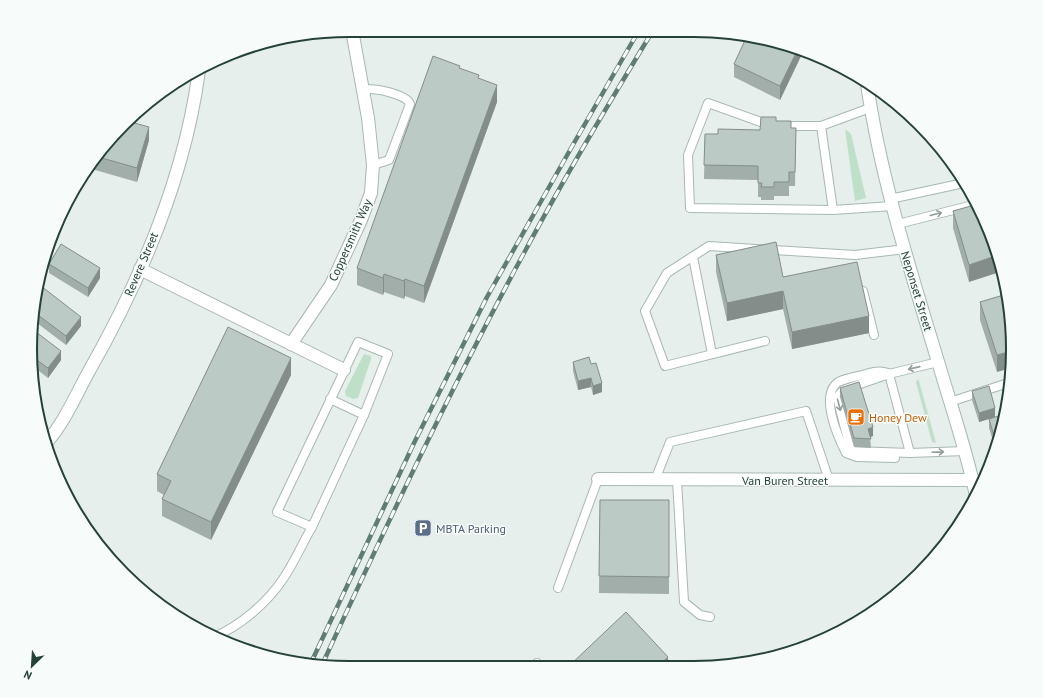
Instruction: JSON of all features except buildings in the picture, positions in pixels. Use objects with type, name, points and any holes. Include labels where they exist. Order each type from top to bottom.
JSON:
[{"type":"street","name":"Coppersmith Way","points":[[291,344],[331,285],[361,220],[371,193],[372,165],[363,90],[353,37]]},
{"type":"street","name":"Revere Street","points":[[50,438],[57,430],[104,345],[151,246],[191,123],[198,76]]},
{"type":"street","name":"Neponset Street","points":[[867,90],[891,202],[965,451],[978,478]]},
{"type":"street","points":[[140,269],[344,370]]},
{"type":"street","points":[[272,349],[278,338]]},
{"type":"street","name":"Van Buren Street","points":[[598,479],[977,479]]},
{"type":"lane","points":[[363,90],[374,88],[404,98],[410,104],[389,160],[372,165]]},
{"type":"lane","points":[[870,108],[821,126],[772,126],[708,103],[688,155],[690,208],[833,210],[891,202],[958,184]]},
{"type":"lane","points":[[821,126],[833,210]]},
{"type":"lane","points":[[898,224],[971,206]]},
{"type":"lane","points":[[765,341],[665,366],[645,311],[667,273],[709,246],[856,258],[905,249]]},
{"type":"lane","points":[[693,257],[712,354]]},
{"type":"lane","points":[[862,284],[874,335]]},
{"type":"lane","points":[[224,634],[244,619],[266,599],[282,580],[312,527],[364,415],[388,354],[358,342],[277,512],[312,527]]},
{"type":"lane","points":[[938,362],[889,374],[842,390],[838,393],[837,397],[847,437],[853,451],[910,453],[965,451]]},
{"type":"lane","points":[[889,374],[910,453]]},
{"type":"lane","points":[[950,402],[1004,384]]},
{"type":"lane","points":[[330,399],[364,415]]},
{"type":"lane","points":[[655,480],[670,442],[806,411],[829,480]]},
{"type":"lane","points":[[558,588],[598,479]]},
{"type":"lane","points":[[677,480],[684,602],[700,615],[710,618]]},
{"type":"green space","points":[[845,129],[851,134],[866,198],[855,201]]},
{"type":"green space","points":[[364,354],[371,356],[371,359],[358,398],[353,399],[346,396],[345,391]]},
{"type":"green space","points":[[918,379],[936,443],[932,442],[916,382]]},
{"type":"railway","points":[[313,658],[415,441],[487,297],[635,37]]},
{"type":"railway","points":[[325,660],[370,561],[497,304],[570,169],[649,37]]},
{"type":"place","name":"Honey Dew","points":[[856,417]]},
{"type":"place","name":"MBTA Parking","points":[[423,528]]}]
